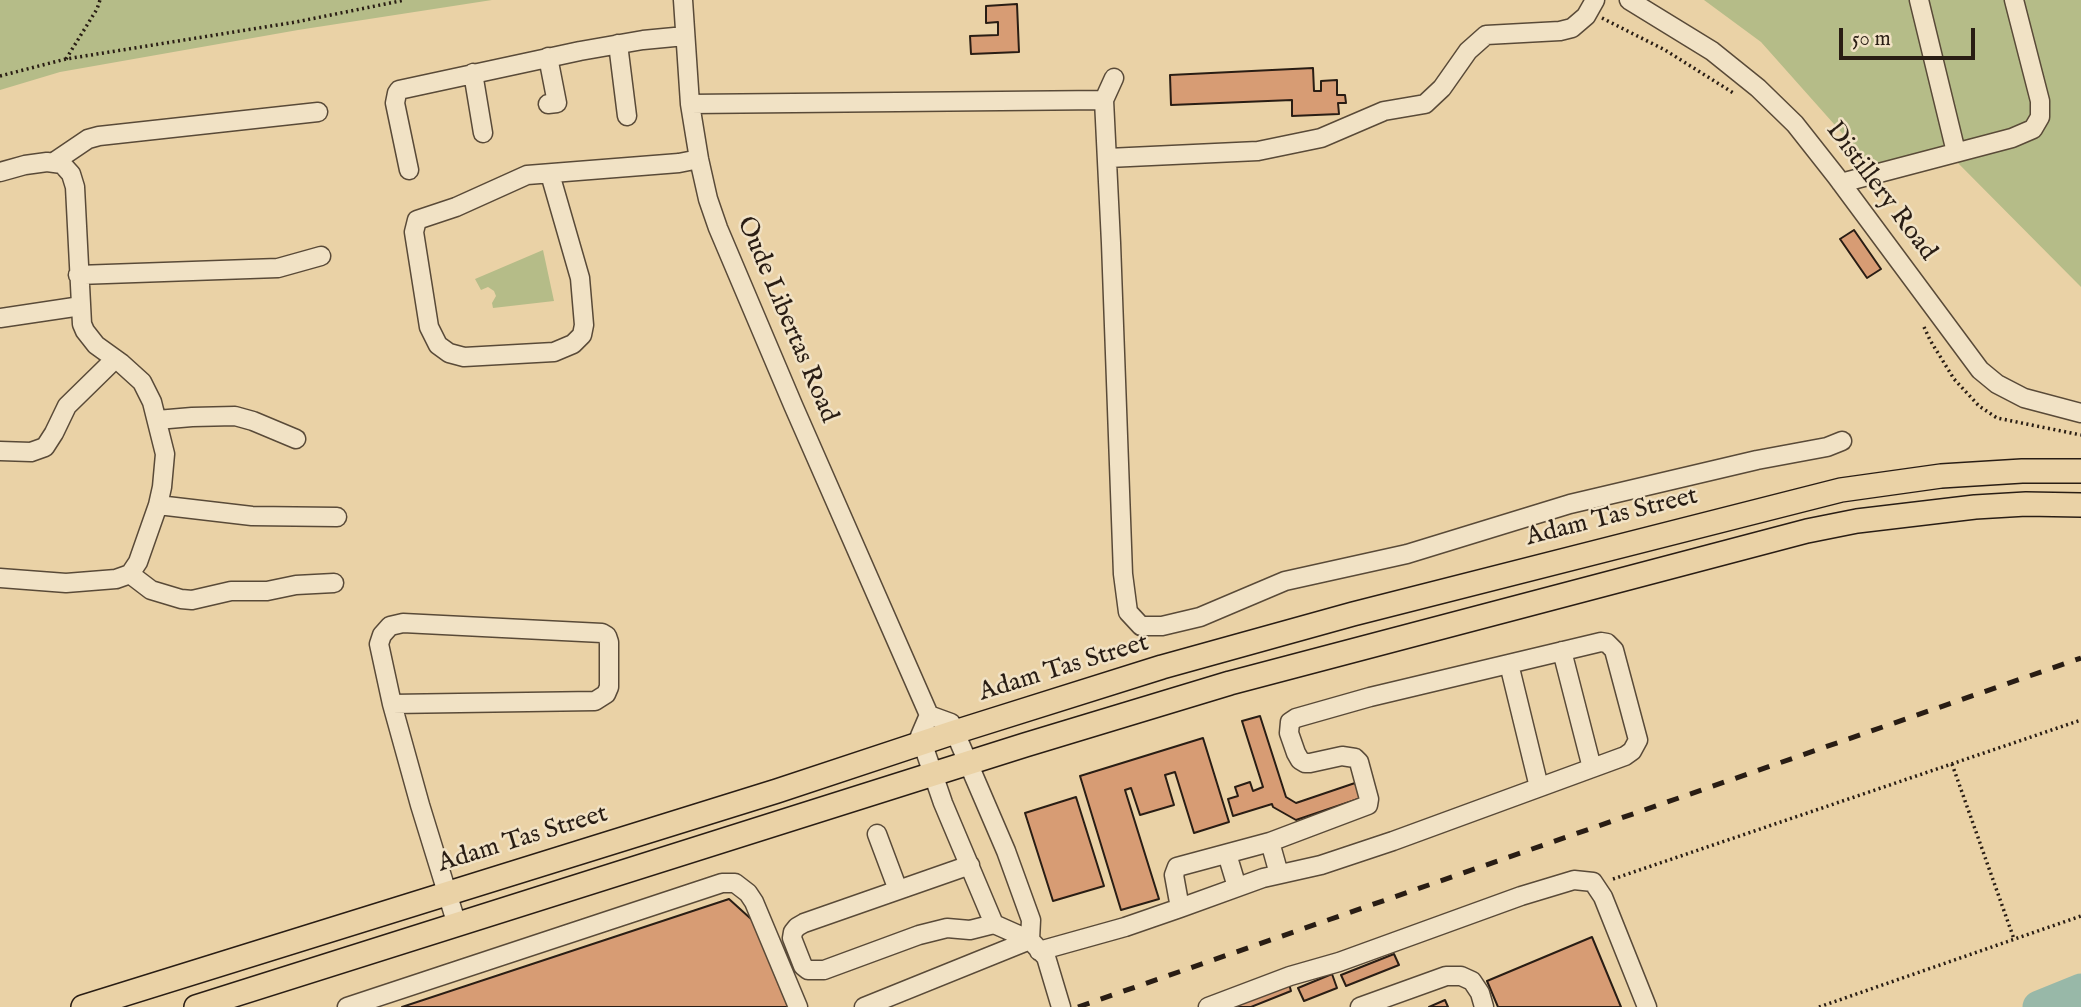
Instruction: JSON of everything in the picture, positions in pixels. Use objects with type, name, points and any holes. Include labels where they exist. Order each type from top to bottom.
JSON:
[{"type":"main road","name":"Adam Tas Street","points":[[83,1007],[777,791],[1162,667],[1301,628],[1840,490],[1941,476],[2022,471],[2081,471]]},
{"type":"main road","points":[[196,1007],[1230,682],[1807,531],[1857,521],[1950,509],[2026,504],[2081,505]]},
{"type":"street","name":"Oude Libertas Road","points":[[683,0],[690,104],[708,200],[727,251],[929,715]]},
{"type":"street","name":"Distillery Road","points":[[1629,0],[1712,51],[1758,88],[1795,124],[1980,370],[1997,384],[2024,398],[2081,413]]},
{"type":"street","points":[[1919,0],[1956,152]]},
{"type":"street","points":[[1841,183],[2033,129],[2040,117],[2040,101],[2014,0]]},
{"type":"street","points":[[1108,158],[1258,151],[1321,138],[1384,111],[1424,104],[1442,88],[1468,51],[1486,35],[1572,28],[1592,5]]},
{"type":"street","points":[[409,170],[395,103],[397,93],[407,87],[618,44],[685,36]]},
{"type":"street","points":[[618,44],[626,116]]},
{"type":"street","points":[[548,57],[557,103],[548,104]]},
{"type":"street","points":[[473,73],[485,122]]},
{"type":"street","points":[[1114,78],[1104,100],[1123,574],[1128,612],[1142,626],[1162,626],[1186,621],[1285,581],[1407,554],[1570,503],[1757,460],[1827,447],[1842,441]]},
{"type":"street","points":[[690,104],[1104,100]]},
{"type":"street","points":[[54,162],[88,139],[99,136],[318,112]]},
{"type":"street","points":[[550,174],[580,278],[584,325],[582,335],[573,344],[554,352],[464,357],[449,354],[438,345],[429,327],[414,232],[415,223],[420,218],[456,207],[531,174],[678,163],[699,159]]},
{"type":"street","points":[[0,172],[25,165],[54,162],[68,169],[74,180],[82,324],[96,345],[142,382],[152,402],[165,453],[158,505],[146,542],[130,574],[116,579],[66,583],[0,578]]},
{"type":"street","points":[[78,275],[278,268],[321,256]]},
{"type":"street","points":[[0,318],[81,306]]},
{"type":"street","points":[[0,450],[32,452],[44,447],[67,406],[115,359]]},
{"type":"street","points":[[157,420],[235,416],[296,439]]},
{"type":"street","points":[[158,505],[252,516],[337,517]]},
{"type":"street","points":[[130,574],[151,590],[192,600],[231,591],[267,591],[296,585],[334,583]]},
{"type":"street","points":[[392,704],[595,701],[606,694],[609,687],[609,642],[607,636],[602,633],[397,624],[386,630],[379,644],[392,704],[457,925]]},
{"type":"street","points":[[864,1007],[1035,946],[1125,927],[1180,908],[1237,887],[1279,874],[1321,866],[1625,756],[1632,751],[1638,740],[1614,650],[1607,643],[1601,642],[1303,715],[1290,722],[1289,733],[1296,753],[1305,763],[1342,756],[1355,758],[1359,762],[1368,805],[1270,842],[1177,867],[1174,875],[1180,908]]},
{"type":"street","points":[[1562,651],[1592,768]]},
{"type":"street","points":[[1509,664],[1539,788]]},
{"type":"street","points":[[1035,946],[1031,920],[1006,851],[951,723],[929,715],[920,736],[922,743],[994,924],[1035,946],[1046,957],[1062,1007]]},
{"type":"street","points":[[877,834],[898,890]]},
{"type":"street","points":[[1270,842],[1279,874]]},
{"type":"street","points":[[1227,854],[1237,887]]},
{"type":"street","points":[[970,866],[797,927],[792,938],[803,966],[808,970],[824,970],[919,934],[947,928],[970,930],[994,924]]},
{"type":"street","points":[[1208,1007],[1290,975],[1339,962],[1521,896],[1574,880],[1593,882],[1603,897],[1647,1007]]},
{"type":"street","points":[[347,1007],[722,883],[735,883],[748,893],[754,902],[798,1007]]},
{"type":"street","points":[[1360,1007],[1446,976],[1461,975],[1472,981],[1480,993],[1484,1007]]},
{"type":"path","points":[[66,59],[100,0]]},
{"type":"path","points":[[0,76],[66,59],[296,22],[405,0]]},
{"type":"path","points":[[1592,5],[1738,96]]},
{"type":"path","points":[[1922,321],[1930,340],[1954,379],[1979,406],[1997,418],[2081,435]]},
{"type":"path","points":[[1595,885],[2081,720]]},
{"type":"path","points":[[1952,764],[2014,939]]},
{"type":"path","points":[[1819,1007],[2081,916]]},
{"type":"green space","points":[[0,0],[492,0],[298,30],[60,72],[0,90]]},
{"type":"green space","points":[[1704,0],[2081,0],[2081,287],[1951,156],[1874,169],[1761,42]]},
{"type":"green space","points":[[543,250],[554,301],[493,308],[492,303],[496,296],[494,291],[488,287],[481,290],[475,279]]},
{"type":"building","points":[[1017,4],[1019,52],[971,54],[970,36],[998,35],[998,22],[986,23],[986,6]]},
{"type":"building","points":[[1313,68],[1314,91],[1321,91],[1321,81],[1337,80],[1337,95],[1345,95],[1346,103],[1338,103],[1339,114],[1292,116],[1292,100],[1171,105],[1170,75]]},
{"type":"building","points":[[1854,230],[1881,269],[1867,278],[1840,239]]},
{"type":"building","points":[[1260,716],[1286,797],[1296,803],[1355,783],[1361,798],[1296,820],[1272,804],[1233,816],[1228,799],[1238,796],[1235,787],[1250,782],[1253,791],[1263,787],[1242,721]]},
{"type":"building","points":[[1203,738],[1229,822],[1194,833],[1175,772],[1165,775],[1174,805],[1140,815],[1131,788],[1125,790],[1159,899],[1121,910],[1080,776]]},
{"type":"building","points":[[1076,797],[1104,886],[1053,901],[1025,813]]},
{"type":"building","points":[[729,899],[761,928],[788,1007],[402,1007]]},
{"type":"building","points":[[1592,937],[1621,1007],[1498,1007],[1487,981]]},
{"type":"building","points":[[1394,954],[1399,965],[1346,986],[1341,975]]},
{"type":"building","points":[[1332,974],[1337,988],[1304,1001],[1298,988]]},
{"type":"building","points":[[1289,984],[1291,991],[1251,1007],[1229,1007]]},
{"type":"building","points":[[1445,1000],[1448,1007],[1429,1007]]},
{"type":"waterway","points":[[2039,1007],[2081,990]]},
{"type":"railway","points":[[1078,1007],[2081,658]]}]
